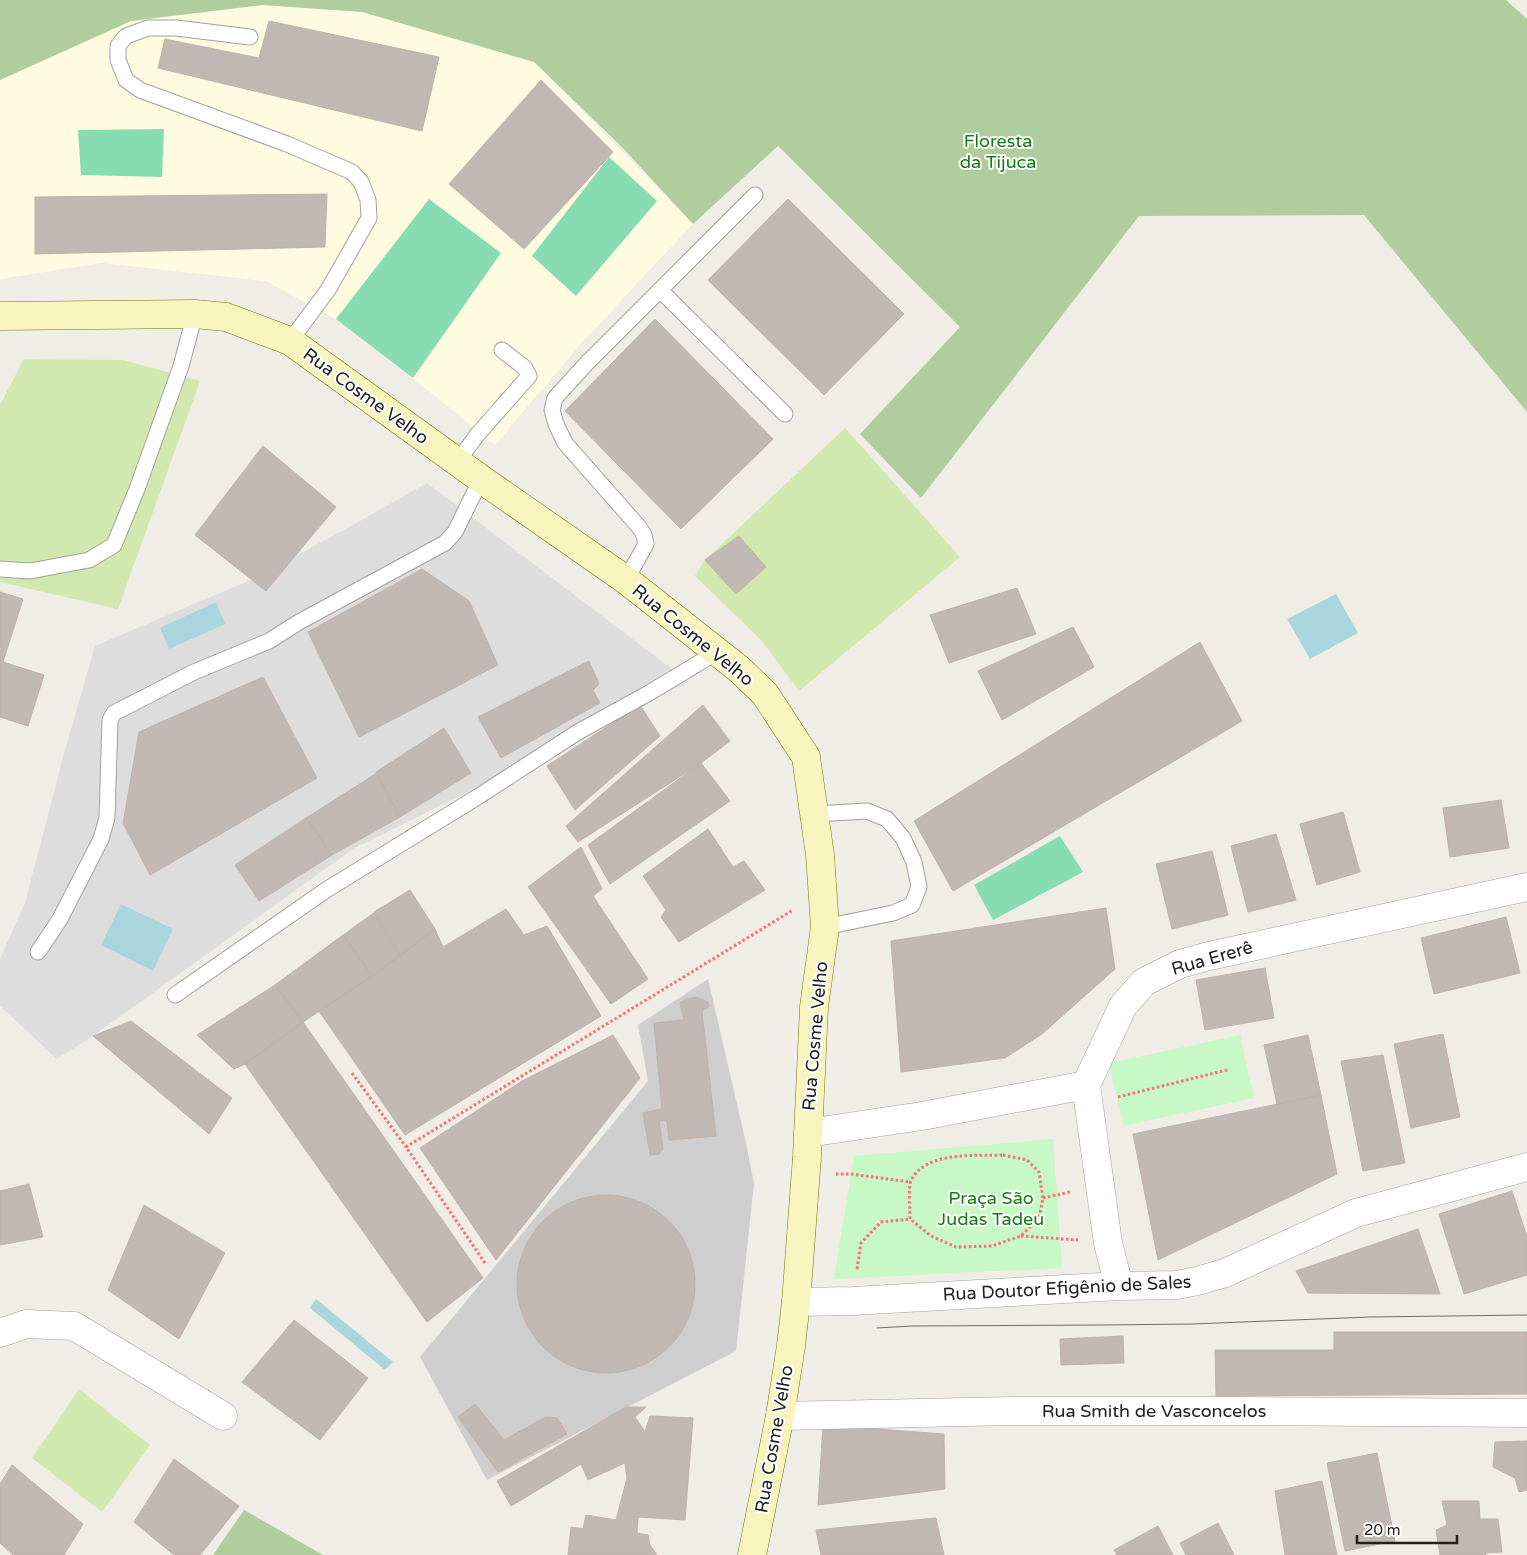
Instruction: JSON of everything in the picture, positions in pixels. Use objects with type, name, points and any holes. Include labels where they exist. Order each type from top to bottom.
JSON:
[{"type":"main road","name":"Rua Cosme Velho","points":[[0,316],[195,314],[226,317],[290,341],[457,462],[626,580],[739,669],[765,694],[806,757],[816,814],[825,927],[814,1006],[808,1133],[796,1302],[780,1416],[752,1555]]},
{"type":"street","name":"Rua Ererê","points":[[1086,1085],[1123,1006],[1144,982],[1180,964],[1209,956],[1527,887]]},
{"type":"street","points":[[808,1133],[922,1116],[1086,1085],[1108,1243],[1119,1286]]},
{"type":"street","name":"Rua Doutor Efigênio de Sales","points":[[796,1302],[1119,1286],[1178,1285],[1224,1273],[1356,1212],[1527,1166]]},
{"type":"street","points":[[0,1333],[26,1324],[74,1326],[223,1416]]},
{"type":"street","name":"Rua Smith de Vasconcelos","points":[[780,1416],[1023,1411],[1527,1413]]},
{"type":"lane","points":[[250,37],[176,28],[148,28],[126,36],[118,46],[118,60],[126,80],[140,90],[287,144],[352,172],[361,182],[368,200],[369,218],[328,290],[290,341]]},
{"type":"lane","points":[[626,580],[646,544],[644,535],[565,443],[552,410],[554,398],[755,195]]},
{"type":"lane","points":[[660,290],[786,414]]},
{"type":"lane","points":[[0,569],[30,571],[89,560],[114,545],[137,489],[181,366],[195,314]]},
{"type":"lane","points":[[457,462],[477,435],[529,376],[526,368],[502,350]]},
{"type":"lane","points":[[38,952],[60,919],[101,839],[107,818],[110,720],[114,713],[194,672],[269,641],[299,622],[444,543],[455,532],[481,479]]},
{"type":"lane","points":[[175,995],[326,890],[479,796],[578,732],[649,693],[717,652]]},
{"type":"lane","points":[[816,814],[868,811],[887,819],[903,838],[914,862],[919,887],[912,905],[893,913],[825,927]]},
{"type":"path","points":[[406,1147],[787,914],[822,895]]},
{"type":"path","points":[[1091,1127],[1116,1097],[1227,1070]]},
{"type":"path","points":[[352,1073],[406,1147],[485,1263]]},
{"type":"path","points":[[910,1219],[910,1182],[922,1166],[938,1160],[959,1156],[1003,1156],[1027,1160],[1039,1172],[1043,1198],[1039,1218],[1021,1236]]},
{"type":"path","points":[[805,1175],[851,1174],[910,1182]]},
{"type":"path","points":[[853,1300],[861,1243],[881,1222],[910,1219],[930,1236],[956,1247],[992,1246],[1021,1236],[1108,1243]]},
{"type":"shaded area","points":[[263,5],[362,12],[534,61],[693,224],[584,340],[495,445],[413,378],[336,319],[266,281],[102,263],[0,279],[0,80],[131,21]]},
{"type":"shaded area","points":[[427,483],[689,682],[353,849],[93,1036],[57,1059],[0,1006],[0,959],[25,903],[65,750],[95,646],[253,579]]},
{"type":"shaded area","points":[[708,979],[754,1184],[736,1351],[487,1480],[420,1357],[648,1081],[638,1025]]},
{"type":"green space","name":"Floresta da Tijuca","points":[[0,0],[1506,0],[1527,19],[1527,412],[1364,215],[1139,216],[921,498],[860,434],[960,327],[778,146],[693,224],[621,146],[534,62],[362,12],[263,5],[131,21],[0,80]]},
{"type":"green space","points":[[164,129],[162,177],[81,175],[78,130]]},
{"type":"green space","points":[[609,157],[657,201],[576,296],[532,256]]},
{"type":"green space","points":[[429,199],[501,253],[413,378],[336,319]]},
{"type":"green space","points":[[24,359],[123,360],[200,381],[118,609],[0,582],[0,405]]},
{"type":"green space","points":[[845,428],[960,557],[799,691],[761,640],[695,576],[705,560]]},
{"type":"green space","points":[[1060,836],[1083,872],[993,920],[974,885]]},
{"type":"green space","points":[[1240,1035],[1254,1098],[1123,1126],[1109,1063]]},
{"type":"green space","name":"Praça São Judas Tadeu","points":[[1053,1139],[1062,1268],[834,1279],[854,1156]]},
{"type":"green space","points":[[79,1389],[150,1445],[102,1512],[32,1458]]},
{"type":"green space","points":[[244,1510],[323,1555],[213,1555]]},
{"type":"water","points":[[1336,594],[1358,633],[1310,659],[1287,619]]},
{"type":"water","points":[[216,602],[225,624],[169,649],[160,628]]},
{"type":"water","points":[[121,904],[173,929],[153,971],[101,945]]},
{"type":"water","points":[[316,1299],[393,1362],[385,1370],[310,1308]]},
{"type":"building","points":[[269,21],[439,57],[422,131],[158,68],[165,39],[259,58]]},
{"type":"building","points":[[541,80],[613,152],[524,249],[449,184]]},
{"type":"building","points":[[327,194],[325,247],[35,254],[35,197]]},
{"type":"building","points":[[788,199],[904,314],[824,395],[708,280]]},
{"type":"building","points":[[655,319],[773,439],[681,529],[565,411]]},
{"type":"building","points":[[263,446],[336,507],[266,591],[195,535]]},
{"type":"building","points":[[739,536],[766,567],[736,594],[705,560]]},
{"type":"building","points":[[422,569],[469,601],[498,665],[359,737],[308,632]]},
{"type":"building","points":[[1017,588],[1036,634],[949,663],[930,615]]},
{"type":"building","points":[[0,592],[23,599],[3,662],[44,675],[28,726],[0,717]]},
{"type":"building","points":[[1073,627],[1094,667],[1002,720],[978,671]]},
{"type":"building","points":[[1200,642],[1242,721],[953,891],[914,821]]},
{"type":"building","points":[[589,661],[599,684],[593,690],[600,703],[501,758],[478,717]]},
{"type":"building","points":[[263,677],[317,778],[150,875],[123,823],[139,732]]},
{"type":"building","points":[[640,705],[660,736],[575,810],[547,766]]},
{"type":"building","points":[[703,705],[730,741],[701,763],[578,842],[566,826]]},
{"type":"building","points":[[444,728],[471,773],[400,817],[376,772]]},
{"type":"building","points":[[701,763],[730,801],[610,884],[588,845]]},
{"type":"building","points":[[377,773],[400,817],[332,855],[306,818]]},
{"type":"building","points":[[1501,800],[1509,848],[1450,857],[1443,808]]},
{"type":"building","points":[[1343,812],[1360,872],[1317,885],[1300,824]]},
{"type":"building","points":[[306,818],[332,855],[259,901],[235,865]]},
{"type":"building","points":[[708,829],[733,867],[744,861],[765,890],[679,942],[661,917],[666,910],[643,876]]},
{"type":"building","points":[[1276,834],[1296,900],[1248,912],[1231,846]]},
{"type":"building","points":[[581,847],[602,889],[593,896],[648,979],[611,1004],[528,887]]},
{"type":"building","points":[[1212,851],[1228,915],[1172,929],[1156,864]]},
{"type":"building","points":[[410,890],[435,929],[400,956],[374,912]]},
{"type":"building","points":[[1106,908],[1115,969],[1042,1034],[1005,1058],[901,1072],[891,941]]},
{"type":"building","points":[[506,909],[524,935],[547,926],[601,1016],[405,1135],[319,1011],[372,976],[435,929],[443,947]]},
{"type":"building","points":[[374,913],[400,956],[372,976],[343,935]]},
{"type":"building","points":[[1506,917],[1520,973],[1434,994],[1421,938]]},
{"type":"building","points":[[343,935],[372,976],[303,1022],[275,985]]},
{"type":"building","points":[[1265,968],[1274,1018],[1205,1030],[1196,980]]},
{"type":"building","points":[[275,985],[303,1022],[245,1064],[234,1069],[197,1035]]},
{"type":"building","points":[[696,997],[708,1002],[709,1007],[702,1011],[716,1136],[669,1140],[667,1121],[659,1121],[663,1149],[659,1154],[650,1155],[643,1113],[662,1109],[654,1023],[684,1020],[680,1003]]},
{"type":"building","points":[[131,1021],[232,1098],[209,1134],[93,1036]]},
{"type":"building","points":[[303,1022],[483,1278],[427,1322],[245,1064]]},
{"type":"building","points":[[1443,1034],[1460,1117],[1411,1128],[1394,1044]]},
{"type":"building","points":[[613,1035],[640,1078],[496,1260],[420,1148],[522,1081]]},
{"type":"building","points":[[1308,1035],[1321,1095],[1277,1104],[1264,1045]]},
{"type":"building","points":[[1383,1055],[1405,1163],[1363,1171],[1341,1061]]},
{"type":"building","points":[[1321,1095],[1337,1174],[1158,1260],[1133,1134]]},
{"type":"building","points":[[29,1184],[43,1237],[0,1245],[0,1191]]},
{"type":"building","points":[[1512,1191],[1527,1237],[1527,1275],[1464,1294],[1439,1214]]},
{"type":"building","points":[[597,1195],[615,1195],[648,1205],[663,1215],[675,1227],[685,1242],[691,1258],[695,1284],[691,1310],[685,1326],[675,1341],[663,1353],[648,1363],[632,1369],[615,1373],[597,1373],[564,1363],[549,1353],[537,1341],[527,1326],[521,1310],[517,1293],[517,1275],[527,1242],[537,1227],[549,1215],[564,1205],[580,1199]]},
{"type":"building","points":[[144,1205],[225,1253],[179,1339],[108,1290]]},
{"type":"building","points":[[1418,1229],[1440,1294],[1308,1293],[1296,1271]]},
{"type":"building","points":[[294,1320],[368,1378],[320,1440],[242,1382]]},
{"type":"building","points":[[1334,1332],[1527,1332],[1527,1394],[1216,1396],[1215,1350],[1334,1350]]},
{"type":"building","points":[[1123,1336],[1124,1363],[1061,1365],[1060,1339]]},
{"type":"building","points":[[475,1404],[504,1440],[546,1417],[557,1418],[567,1434],[498,1472],[458,1417]]},
{"type":"building","points":[[626,1407],[646,1407],[635,1417],[645,1432],[650,1416],[693,1418],[685,1520],[638,1517],[637,1533],[648,1535],[650,1545],[657,1555],[568,1555],[571,1527],[583,1529],[586,1515],[616,1520],[627,1478],[625,1463],[588,1480],[581,1464],[511,1506],[497,1481]]},
{"type":"building","points":[[823,1425],[944,1434],[945,1489],[818,1505]]},
{"type":"building","points":[[1527,1441],[1527,1490],[1519,1492],[1515,1478],[1493,1467],[1495,1442]]},
{"type":"building","points":[[1377,1453],[1395,1541],[1345,1551],[1327,1463]]},
{"type":"building","points":[[174,1459],[239,1506],[200,1555],[174,1555],[134,1522]]},
{"type":"building","points":[[12,1465],[83,1524],[64,1555],[13,1555],[0,1543],[0,1484]]},
{"type":"building","points":[[1322,1481],[1337,1555],[1285,1555],[1275,1491]]},
{"type":"building","points":[[1442,1501],[1479,1501],[1480,1519],[1498,1519],[1502,1552],[1485,1553],[1486,1555],[1440,1555],[1436,1530],[1447,1525]]},
{"type":"building","points":[[936,1518],[944,1555],[821,1555],[816,1530]]},
{"type":"building","points":[[1218,1523],[1234,1555],[1186,1555],[1180,1543]]},
{"type":"building","points":[[1158,1526],[1173,1555],[1117,1555],[1114,1550]]},
{"type":"tram line","points":[[877,1328],[912,1326],[1192,1324],[1370,1317],[1527,1315]]}]
